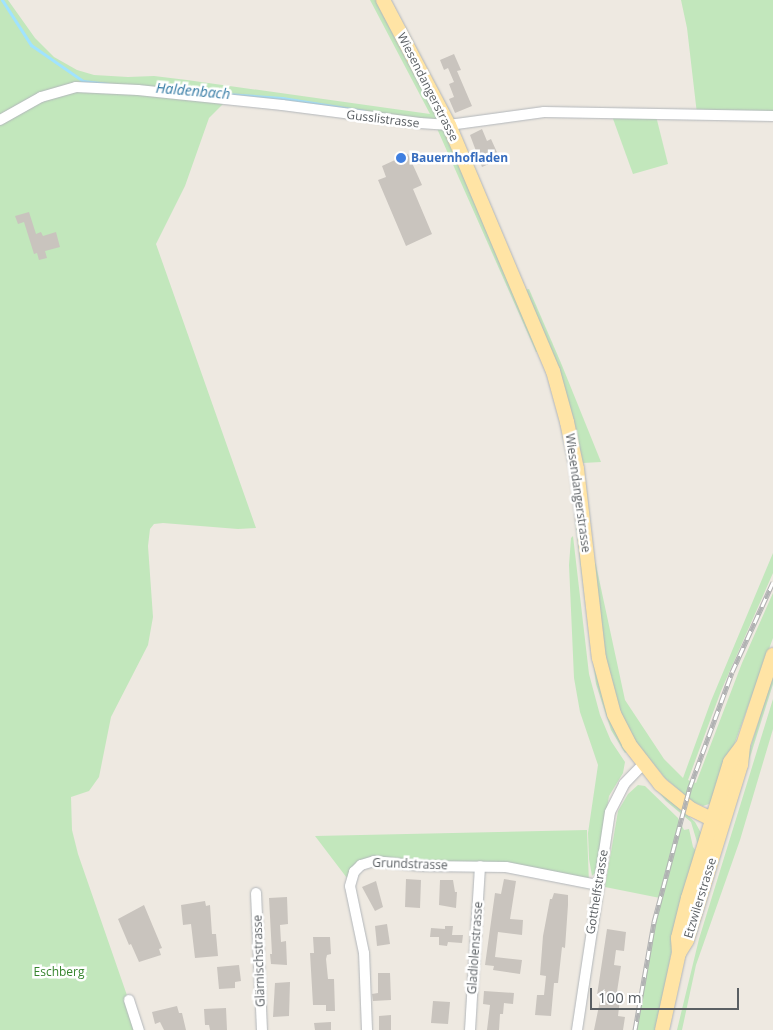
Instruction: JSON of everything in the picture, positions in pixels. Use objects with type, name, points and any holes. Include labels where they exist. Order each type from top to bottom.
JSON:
[{"type":"main road","name":"Wiesendangerstrasse","points":[[383,0],[448,125],[521,291],[558,386],[577,469],[603,677],[619,725],[643,764],[660,784],[680,802],[717,822]]},
{"type":"main road","name":"Etzwilerstrasse","points":[[662,1030],[679,953],[687,940],[717,822],[741,765],[743,745],[773,655]]},
{"type":"street","name":"Gusslistrasse","points":[[0,120],[41,97],[76,86],[138,90],[282,105],[420,124],[448,125],[544,112],[773,116]]},
{"type":"street","name":"Gotthelfstrasse","points":[[577,1030],[611,807],[624,784],[643,764]]},
{"type":"street","name":"Grundstrasse","points":[[367,1030],[364,954],[350,886],[354,872],[361,865],[374,861],[422,866],[480,866],[524,870],[598,886]]},
{"type":"street","name":"Gladiolenstrasse","points":[[470,1030],[480,866]]},
{"type":"street","name":"Glärnischstrasse","points":[[256,893],[262,1030]]},
{"type":"street","points":[[129,1000],[139,1030]]},
{"type":"green space","name":"Eschberg","points":[[0,0],[8,0],[35,38],[54,57],[77,70],[94,75],[154,76],[430,114],[370,0],[383,0],[402,35],[544,349],[536,352],[435,124],[227,100],[209,118],[185,186],[156,244],[256,528],[238,529],[163,523],[154,524],[150,529],[148,546],[153,617],[148,645],[111,717],[99,777],[89,791],[71,797],[72,830],[78,854],[139,1030],[0,1030]]},
{"type":"green space","points":[[681,0],[773,0],[773,116],[697,114],[687,28]]},
{"type":"green space","points":[[612,116],[656,116],[668,164],[633,174]]},
{"type":"green space","points":[[529,289],[601,462],[583,463],[524,290]]},
{"type":"green space","points":[[575,521],[579,528],[608,715],[627,752],[625,753],[611,730],[596,684]]},
{"type":"green space","points":[[573,536],[589,674],[600,715],[611,741],[625,762],[623,773],[609,796],[596,872],[592,876],[588,833],[598,765],[580,712],[574,678],[569,565],[571,538]]},
{"type":"green space","points":[[590,551],[596,565],[625,700],[664,759],[683,778],[711,701],[773,553],[773,573],[721,691],[688,780],[696,783],[742,663],[773,593],[773,638],[714,800],[709,804],[703,806],[693,802],[665,778],[636,742],[618,709],[607,677]]},
{"type":"green space","points":[[773,674],[773,684],[745,773],[747,759]]},
{"type":"green space","points":[[773,699],[773,729],[740,840],[696,965],[682,1030],[677,1030],[699,939]]},
{"type":"green space","points":[[638,785],[645,786],[678,818],[684,830],[689,829],[693,847],[698,854],[672,950],[656,1030],[635,1030],[660,898],[605,887],[618,811],[628,794]]},
{"type":"green space","points":[[653,785],[695,822],[701,833],[700,845],[697,842],[691,822],[666,801]]},
{"type":"green space","points":[[587,830],[589,884],[532,871],[370,862],[350,882],[315,836]]},
{"type":"building","points":[[454,54],[461,70],[457,71],[472,106],[455,113],[449,99],[454,97],[449,84],[454,82],[448,68],[444,70],[440,60]]},
{"type":"building","points":[[482,129],[487,141],[491,139],[500,159],[482,167],[470,135]]},
{"type":"building","points":[[408,154],[422,185],[413,189],[432,234],[406,246],[378,180],[386,177],[382,166]]},
{"type":"building","points":[[29,212],[36,234],[41,232],[43,236],[56,232],[60,247],[45,251],[47,258],[39,260],[37,253],[34,254],[24,222],[18,224],[15,216]]},
{"type":"building","points":[[406,879],[421,880],[420,908],[405,907]]},
{"type":"building","points":[[504,879],[516,881],[510,919],[523,920],[522,935],[498,932],[495,957],[522,960],[520,974],[493,970],[494,966],[485,965],[495,893],[501,894]]},
{"type":"building","points":[[440,880],[453,880],[455,892],[457,892],[456,908],[439,905]]},
{"type":"building","points":[[376,881],[383,907],[375,911],[362,887]]},
{"type":"building","points":[[554,893],[568,895],[565,948],[562,947],[558,983],[554,983],[551,1016],[535,1015],[537,995],[544,995],[546,976],[540,975],[543,936],[550,899],[552,899]]},
{"type":"building","points":[[287,897],[288,924],[280,925],[281,942],[286,941],[287,965],[271,964],[269,898]]},
{"type":"building","points":[[205,901],[206,906],[210,905],[212,934],[216,934],[218,956],[195,958],[191,924],[183,925],[181,905]]},
{"type":"building","points":[[144,905],[162,948],[159,949],[161,955],[139,962],[131,944],[129,945],[118,919]]},
{"type":"building","points":[[387,924],[390,944],[377,946],[375,926]]},
{"type":"building","points":[[445,926],[453,926],[452,935],[463,935],[462,943],[448,942],[447,946],[439,945],[439,937],[430,937],[431,928],[445,929]]},
{"type":"building","points":[[607,929],[626,932],[624,951],[616,950],[614,965],[621,966],[616,998],[620,999],[618,1016],[625,1017],[623,1030],[594,1030],[601,996],[597,995]]},
{"type":"building","points":[[313,937],[330,937],[331,954],[327,955],[326,959],[328,979],[334,979],[335,1011],[326,1011],[326,1005],[313,1005],[310,953],[314,953]]},
{"type":"building","points":[[239,965],[241,981],[235,982],[235,988],[219,989],[217,967]]},
{"type":"building","points":[[378,973],[390,973],[391,1000],[373,1001],[372,994],[378,993]]},
{"type":"building","points":[[290,982],[289,1016],[273,1017],[275,983]]},
{"type":"building","points":[[484,991],[514,993],[513,1004],[504,1003],[503,1014],[500,1014],[499,1030],[487,1030],[490,1005],[483,1004]]},
{"type":"building","points":[[433,1001],[450,1002],[448,1024],[431,1023]]},
{"type":"building","points":[[177,1006],[179,1013],[182,1013],[186,1030],[164,1030],[160,1022],[155,1024],[152,1012]]},
{"type":"building","points":[[226,1008],[227,1030],[210,1030],[209,1025],[205,1025],[204,1009]]},
{"type":"building","points":[[391,1015],[391,1030],[379,1030],[379,1016]]},
{"type":"building","points":[[331,1022],[331,1030],[315,1030],[314,1023]]},
{"type":"waterway","name":"Haldenbach","points":[[2,0],[31,45],[83,81],[108,84]]},
{"type":"waterway","name":"Haldenbach","points":[[226,94],[282,98],[364,111]]},
{"type":"railway","points":[[635,1030],[654,922],[690,787],[732,672],[773,582]]},
{"type":"place","name":"Bauernhofladen","points":[[401,158]]}]
